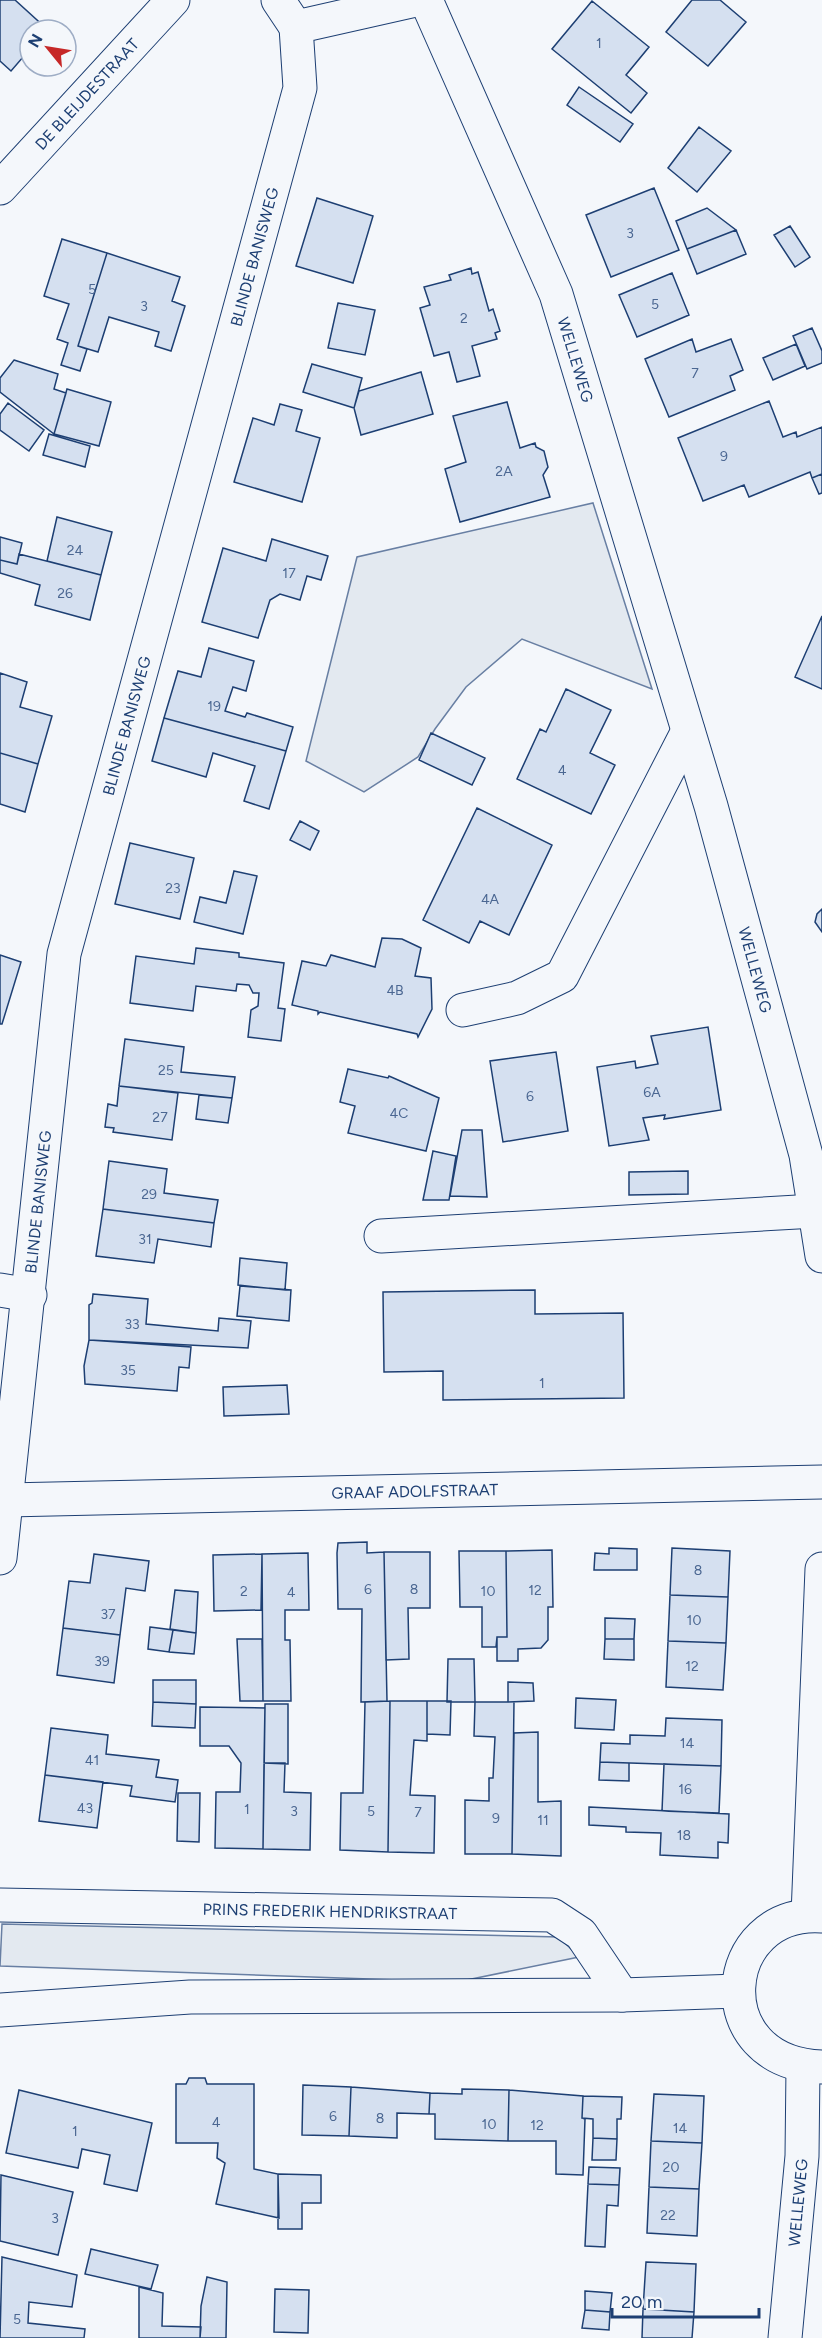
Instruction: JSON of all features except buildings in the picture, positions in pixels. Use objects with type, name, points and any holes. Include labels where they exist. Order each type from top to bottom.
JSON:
[{"type":"street","name":"DE BLEIJDESTRAAT","points":[[0,188],[173,0]]},
{"type":"street","points":[[278,0],[296,27],[416,0]]},
{"type":"street","name":"WELLEWEG","points":[[426,0],[556,294],[814,1155],[815,1211],[822,1256]]},
{"type":"street","name":"BLINDE BANISWEG","points":[[0,1558],[7,1500],[15,1293],[64,954],[300,88],[296,27]]},
{"type":"street","points":[[463,1010],[517,998],[562,976],[688,732]]},
{"type":"street","points":[[381,1236],[815,1211]]},
{"type":"street","name":"GRAAF ADOLFSTRAAT","points":[[7,1500],[822,1482]]},
{"type":"street","points":[[813,2067],[782,2060],[764,2049],[750,2033],[741,2013],[738,1991],[741,1969],[751,1949],[766,1932],[785,1920],[815,1915],[822,1569]]},
{"type":"street","name":"PRINS FREDERIK HENDRIKSTRAAT","points":[[0,1905],[552,1915],[581,1934],[622,1995]]},
{"type":"street","points":[[0,2010],[190,1997],[622,1995],[738,1991]]},
{"type":"street","name":"WELLEWEG","points":[[785,2338],[813,2067]]},
{"type":"shaded area","points":[[593,503],[652,689],[522,639],[466,687],[435,729],[418,757],[364,792],[306,761],[357,557]]},
{"type":"shaded area","points":[[2,1924],[559,1937],[579,1957],[457,1982],[0,1966]]}]
